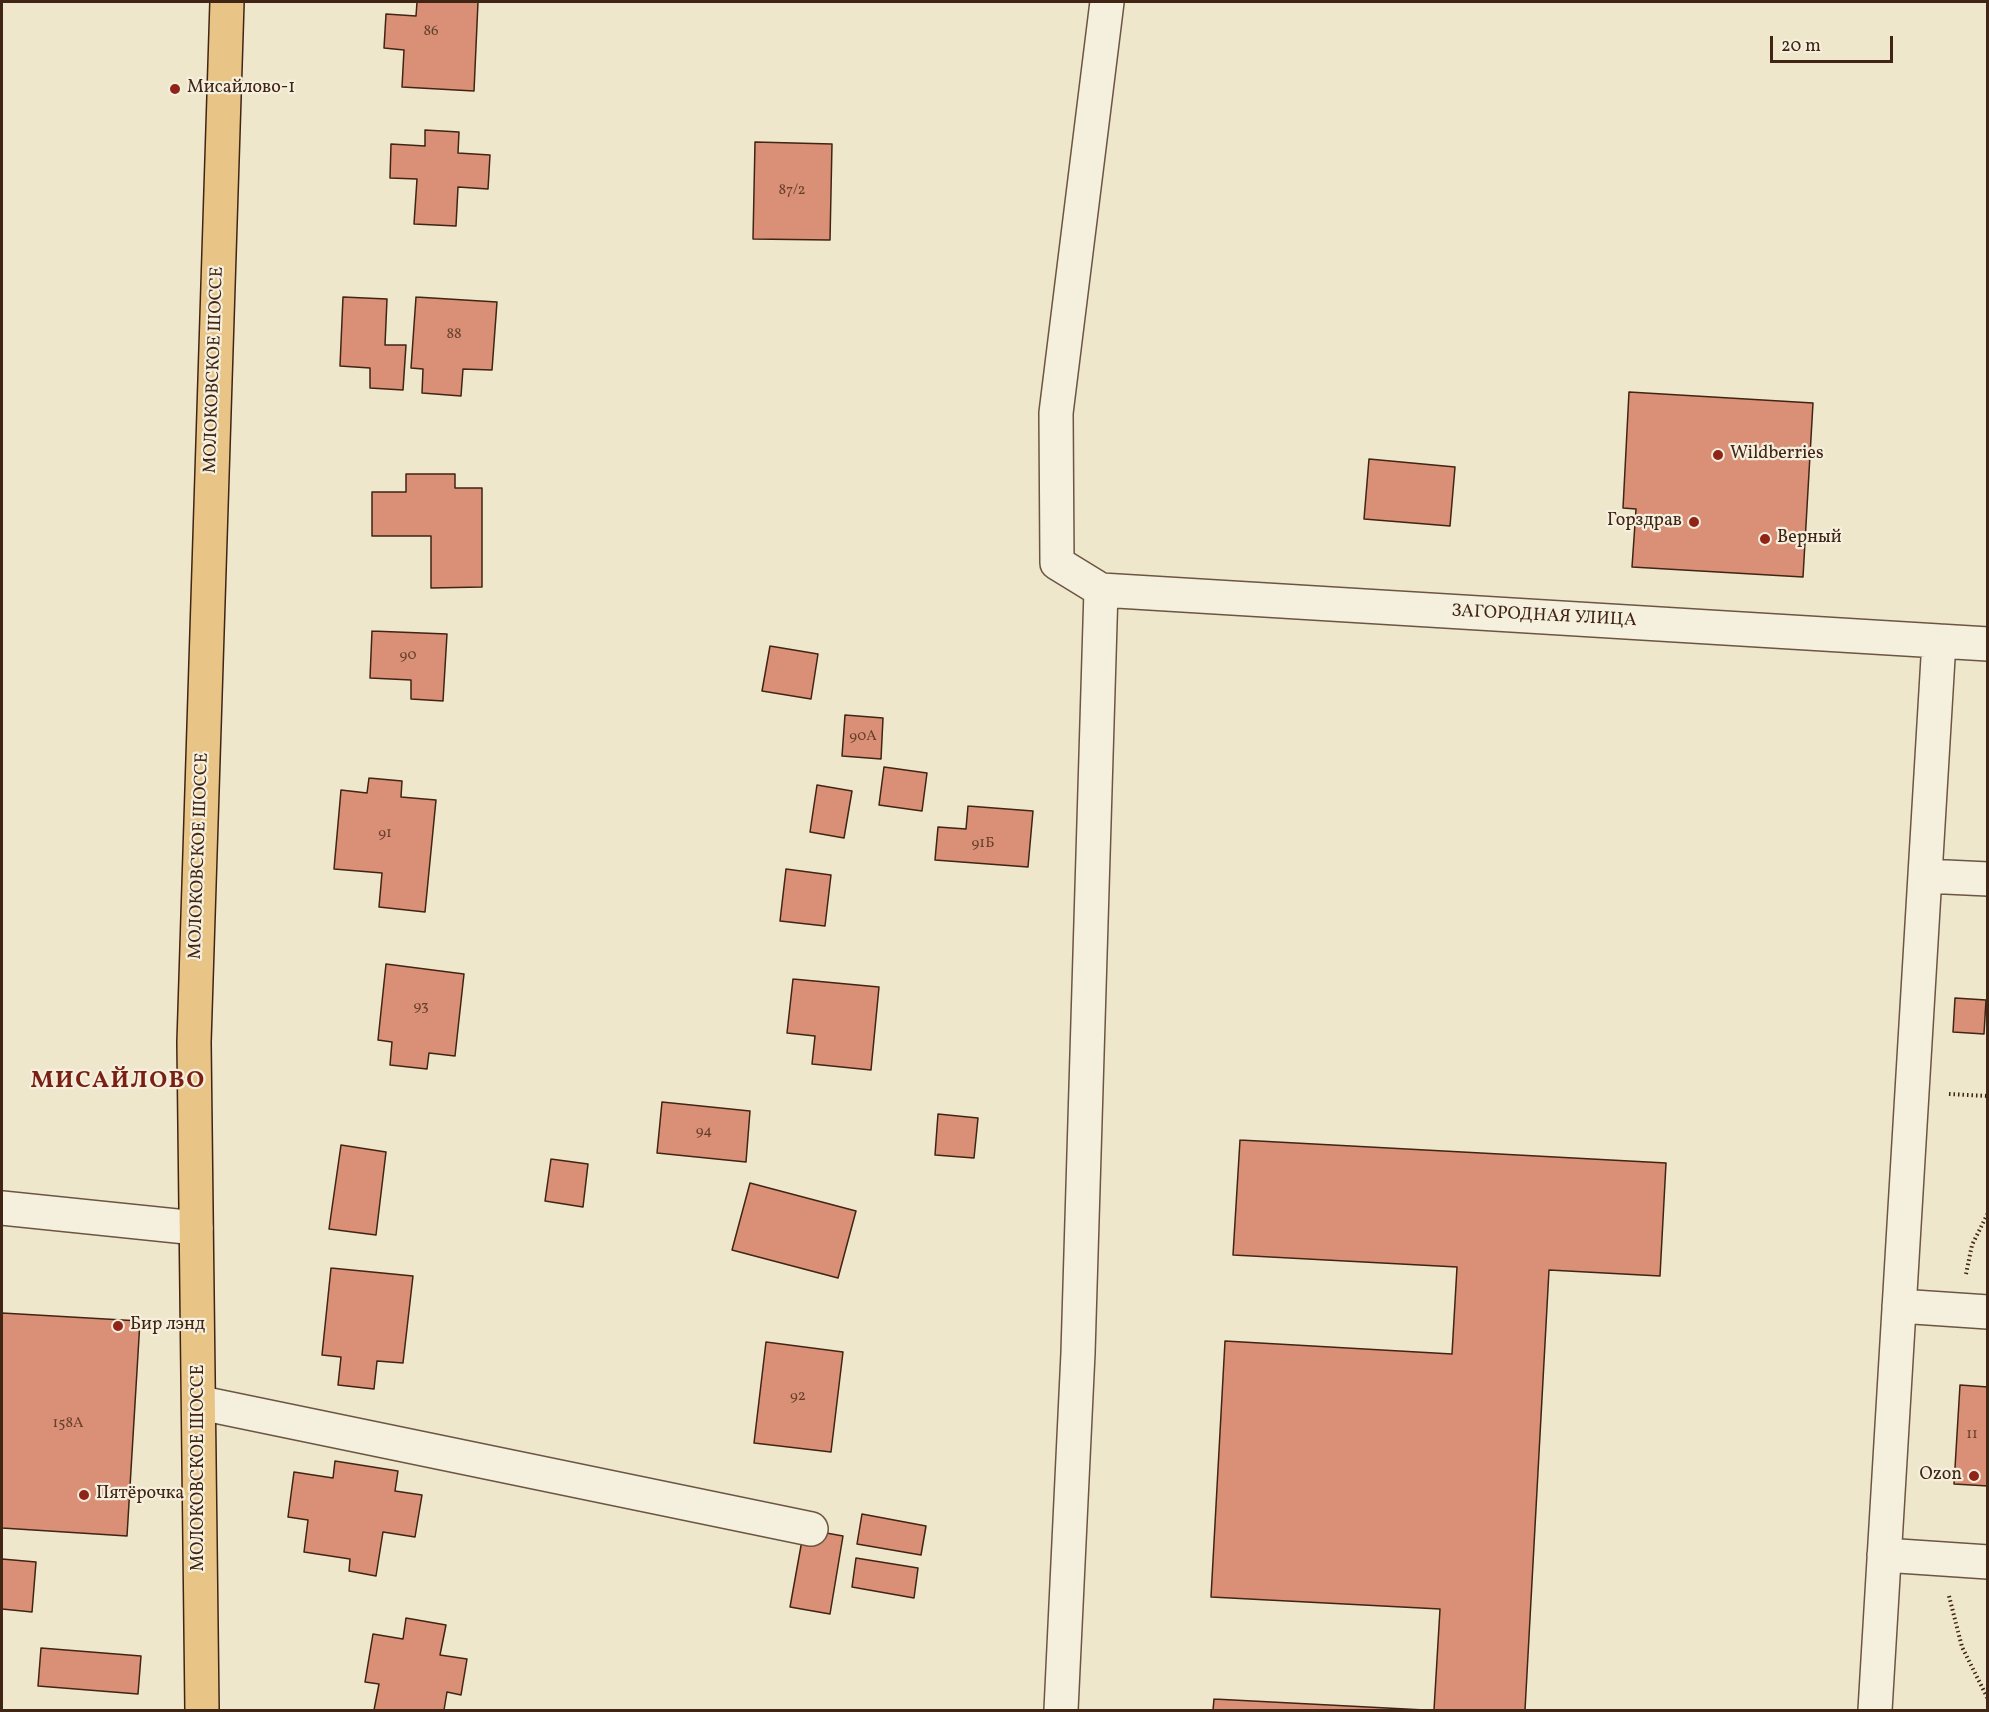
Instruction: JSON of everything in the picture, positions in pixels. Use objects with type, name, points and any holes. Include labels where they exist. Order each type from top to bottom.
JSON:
[{"type":"main road","name":"МОЛОКОВСКОЕ ШОССЕ","points":[[202,1710],[201,1403],[194,1042],[227,2]]},
{"type":"street","points":[[1061,1710],[1078,1353],[1101,590],[1057,563],[1056,412],[1107,2]]},
{"type":"street","name":"ЗАГОРОДНАЯ УЛИЦА","points":[[1101,590],[1988,644]]},
{"type":"street","points":[[1875,1710],[1939,641]]},
{"type":"street","points":[[1925,876],[1988,879]]},
{"type":"street","points":[[2,1208],[196,1227]]},
{"type":"street","points":[[1899,1306],[1988,1312]]},
{"type":"street","points":[[201,1403],[811,1530]]},
{"type":"street","points":[[1884,1555],[1988,1562]]},
{"type":"path","points":[[1943,1559],[1950,1603],[1962,1647],[1988,1699]]},
{"type":"building","points":[[417,2],[478,2],[474,91],[402,87],[404,50],[384,48],[386,14],[416,16]]},
{"type":"building","points":[[425,130],[459,132],[458,153],[490,155],[488,189],[458,187],[456,226],[414,224],[417,179],[390,178],[391,144],[425,146]]},
{"type":"building","points":[[755,142],[832,144],[830,240],[753,239]]},
{"type":"building","points":[[343,297],[387,299],[385,345],[406,345],[403,390],[370,388],[370,368],[340,366]]},
{"type":"building","points":[[416,297],[497,302],[492,370],[463,369],[461,396],[422,393],[423,369],[411,368]]},
{"type":"building","name":"Wildberries","points":[[1629,392],[1813,403],[1803,577],[1632,567],[1636,509],[1623,508]]},
{"type":"building","points":[[1369,459],[1455,467],[1450,526],[1364,519]]},
{"type":"building","points":[[406,474],[455,474],[455,488],[482,488],[482,587],[431,588],[431,536],[372,536],[372,492],[406,492]]},
{"type":"building","points":[[372,631],[447,634],[443,701],[411,699],[411,680],[370,678]]},
{"type":"building","points":[[770,646],[818,654],[811,699],[762,691]]},
{"type":"building","points":[[845,715],[883,718],[881,759],[842,756]]},
{"type":"building","points":[[884,767],[927,773],[922,811],[879,805]]},
{"type":"building","points":[[369,778],[402,781],[401,797],[436,800],[425,912],[379,907],[382,873],[334,869],[341,790],[367,793]]},
{"type":"building","points":[[817,785],[852,791],[844,838],[810,832]]},
{"type":"building","points":[[968,806],[1033,811],[1028,867],[935,860],[938,827],[966,829]]},
{"type":"building","points":[[786,869],[831,875],[825,926],[780,921]]},
{"type":"building","points":[[386,964],[464,974],[455,1056],[429,1053],[427,1069],[390,1065],[392,1042],[378,1040]]},
{"type":"building","points":[[793,979],[879,987],[871,1070],[812,1064],[815,1036],[787,1033]]},
{"type":"building","points":[[1955,998],[1986,1000],[1984,1034],[1953,1032]]},
{"type":"building","points":[[662,1102],[750,1111],[746,1162],[657,1153]]},
{"type":"building","points":[[938,1114],[978,1118],[974,1158],[935,1155]]},
{"type":"building","points":[[1240,1140],[1666,1163],[1660,1276],[1549,1270],[1525,1710],[1434,1710],[1440,1609],[1211,1597],[1225,1341],[1452,1354],[1457,1267],[1233,1255]]},
{"type":"building","points":[[341,1145],[386,1152],[376,1235],[329,1229]]},
{"type":"building","points":[[551,1159],[588,1164],[583,1207],[545,1201]]},
{"type":"building","points":[[750,1183],[856,1211],[838,1278],[732,1250]]},
{"type":"building","points":[[331,1268],[413,1276],[403,1363],[377,1361],[374,1389],[338,1385],[341,1357],[322,1355]]},
{"type":"building","points":[[2,1313],[140,1321],[127,1536],[2,1528]]},
{"type":"building","points":[[766,1342],[843,1352],[831,1452],[754,1443]]},
{"type":"building","points":[[1960,1385],[1988,1387],[1988,1486],[1954,1484]]},
{"type":"building","points":[[335,1461],[398,1471],[395,1491],[422,1495],[415,1537],[383,1532],[376,1576],[349,1571],[350,1559],[304,1552],[308,1520],[288,1517],[294,1472],[333,1478]]},
{"type":"building","points":[[862,1514],[926,1526],[921,1555],[857,1544]]},
{"type":"building","points":[[804,1529],[843,1536],[830,1614],[790,1607]]},
{"type":"building","points":[[856,1558],[918,1568],[914,1598],[852,1587]]},
{"type":"building","points":[[2,1559],[36,1562],[32,1612],[2,1609]]},
{"type":"building","points":[[406,1618],[446,1625],[440,1655],[467,1659],[461,1695],[447,1692],[444,1710],[374,1710],[379,1684],[365,1682],[373,1634],[403,1639]]},
{"type":"building","points":[[41,1648],[141,1656],[138,1694],[38,1686]]},
{"type":"building","points":[[1214,1699],[1425,1710],[1213,1710]]},
{"type":"place","name":"Мисайлово-1","points":[[175,89]]},
{"type":"place","name":"Wildberries","points":[[1718,455]]},
{"type":"place","name":"Горздрав","points":[[1694,522]]},
{"type":"place","name":"Верный","points":[[1765,539]]},
{"type":"place","name":"Бир лэнд","points":[[118,1326]]},
{"type":"place","name":"Ozon","points":[[1974,1476]]},
{"type":"place","name":"Пятёрочка","points":[[84,1495]]},
{"type":"district","name":"МИСАЙЛОВО","points":[[118,1083]]}]
